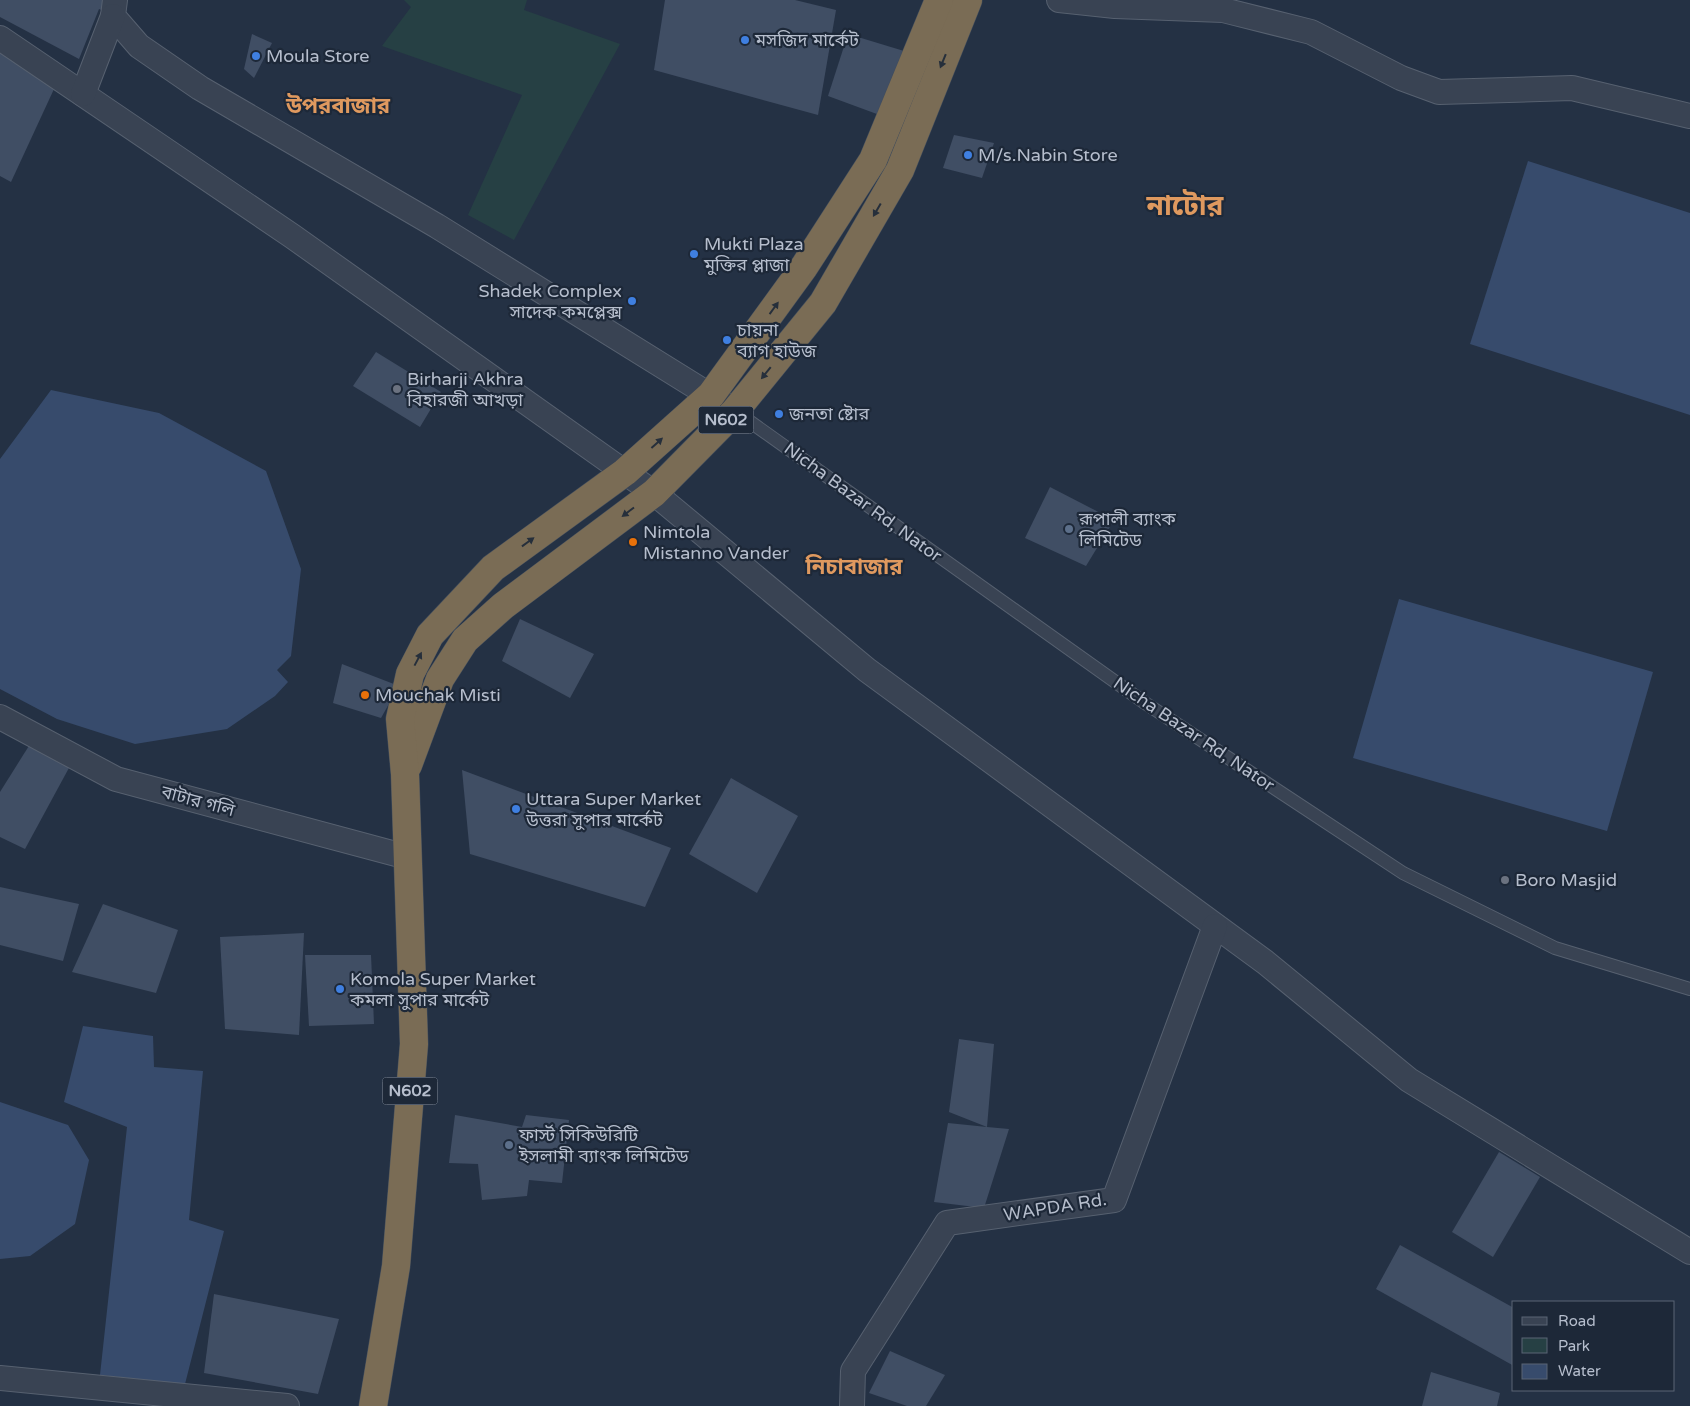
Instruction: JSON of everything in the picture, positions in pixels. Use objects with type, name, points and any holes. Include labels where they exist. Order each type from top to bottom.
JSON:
[{"type":"highway","points":[[937,5],[963,11]]},
{"type":"highway","name":"N602","points":[[373,1406],[396,1266],[414,1044],[405,774],[400,719],[410,674],[430,635],[493,568],[625,472],[711,395],[804,267],[873,160],[937,5]]},
{"type":"highway","name":"N602","points":[[405,774],[440,680],[465,640],[503,606],[654,492],[735,411],[823,303],[900,170],[963,11]]},
{"type":"street","points":[[1059,0],[1115,6],[1223,10],[1311,32],[1401,78],[1439,92],[1572,88],[1690,116]]},
{"type":"street","points":[[114,8],[139,46],[200,88],[437,226],[735,411]]},
{"type":"street","points":[[83,94],[114,8]]},
{"type":"street","points":[[0,38],[292,236],[654,492],[867,670],[1265,962],[1409,1080],[1690,1252]]},
{"type":"street","name":"বাটার গলি","points":[[0,716],[116,779],[407,857]]},
{"type":"street","name":"WAPDA Rd.","points":[[852,1406],[853,1371],[947,1223],[1114,1200],[1215,926]]},
{"type":"street","points":[[0,1378],[287,1406]]},
{"type":"lane","name":"Nicha Bazar Rd, Nator","points":[[735,411],[1145,703],[1403,873],[1555,948],[1690,989]]},
{"type":"green space","points":[[404,0],[527,0],[524,10],[620,44],[514,240],[468,215],[522,95],[382,46],[411,7]]},
{"type":"water","points":[[1528,161],[1690,213],[1690,415],[1470,344]]},
{"type":"water","points":[[51,390],[159,413],[266,471],[301,569],[291,656],[277,670],[288,682],[275,696],[227,729],[135,744],[57,719],[0,689],[0,459]]},
{"type":"water","points":[[1399,599],[1653,672],[1607,831],[1353,758]]},
{"type":"water","points":[[83,1026],[153,1036],[154,1067],[203,1071],[189,1220],[224,1231],[185,1384],[100,1375],[127,1127],[64,1102]]},
{"type":"water","points":[[0,1102],[68,1125],[89,1160],[75,1224],[30,1256],[0,1259]]},
{"type":"building","points":[[0,0],[105,0],[104,11],[99,9],[79,59],[0,17]]},
{"type":"building","name":"মসজিদ মার্কেট","points":[[665,0],[795,0],[836,10],[818,115],[654,70]]},
{"type":"building","name":"Moula Store","points":[[252,34],[272,43],[254,78],[244,69]]},
{"type":"building","points":[[848,34],[904,51],[885,117],[828,96]]},
{"type":"building","points":[[0,49],[54,89],[11,182],[0,176]]},
{"type":"building","name":"M/s.Nabin Store","points":[[954,135],[994,143],[982,178],[943,168]]},
{"type":"building","name":"Birharji Akhra বিহারজী আখড়া","points":[[376,352],[441,392],[420,427],[353,386]]},
{"type":"building","name":"রূপালী ব্যাংক লিমিটেড","points":[[1050,487],[1114,520],[1086,566],[1025,538]]},
{"type":"building","points":[[520,619],[594,654],[570,698],[502,661]]},
{"type":"building","name":"Mouchak Misti","points":[[342,664],[399,686],[381,718],[333,703]]},
{"type":"building","points":[[32,741],[70,766],[25,849],[0,837],[0,792]]},
{"type":"building","name":"Uttara Super Market উত্তরা সুপার মার্কেট","points":[[462,770],[671,848],[645,907],[470,854]]},
{"type":"building","points":[[731,778],[798,816],[757,893],[689,854]]},
{"type":"building","points":[[0,887],[79,904],[63,961],[0,945]]},
{"type":"building","points":[[103,904],[178,930],[156,993],[72,972]]},
{"type":"building","points":[[304,933],[299,1035],[225,1029],[220,937]]},
{"type":"building","name":"Komola Super Market কমলা সুপার মার্কেট","points":[[305,955],[371,955],[374,1024],[309,1026]]},
{"type":"building","points":[[959,1039],[994,1044],[987,1127],[949,1112]]},
{"type":"building","name":"ফার্স্ট সিকিউরিটি ইসলামী ব্যাংক লিমিটেড","points":[[455,1115],[522,1127],[526,1115],[569,1120],[562,1183],[529,1180],[527,1196],[482,1200],[478,1164],[449,1163]]},
{"type":"building","points":[[948,1123],[1009,1129],[984,1208],[934,1202]]},
{"type":"building","points":[[1499,1152],[1540,1177],[1493,1257],[1452,1232]]},
{"type":"building","points":[[1400,1245],[1512,1307],[1512,1365],[1376,1289]]},
{"type":"building","points":[[214,1294],[339,1319],[318,1394],[204,1373]]},
{"type":"building","points":[[890,1351],[945,1375],[926,1406],[907,1406],[869,1393]]},
{"type":"building","points":[[1431,1372],[1500,1393],[1497,1406],[1422,1406]]},
{"type":"place","name":"মসজিদ মার্কেট","points":[[745,40]]},
{"type":"place","name":"Moula Store","points":[[256,56]]},
{"type":"place","name":"M/s.Nabin Store","points":[[968,155]]},
{"type":"place","name":"Mukti Plaza মুক্তির প্লাজা","points":[[694,254]]},
{"type":"place","name":"Shadek Complex সাদেক কমপ্লেক্স","points":[[632,301]]},
{"type":"place","name":"চায়না ব্যাগ হাউজ","points":[[727,340]]},
{"type":"place","name":"Birharji Akhra বিহারজী আখড়া","points":[[397,389]]},
{"type":"place","name":"জনতা ষ্টোর","points":[[779,414]]},
{"type":"place","name":"রূপালী ব্যাংক লিমিটেড","points":[[1069,529]]},
{"type":"place","name":"Nimtola Mistanno Vander","points":[[633,542]]},
{"type":"place","name":"Mouchak Misti","points":[[365,695]]},
{"type":"place","name":"Uttara Super Market উত্তরা সুপার মার্কেট","points":[[516,809]]},
{"type":"place","name":"Boro Masjid","points":[[1505,880]]},
{"type":"place","name":"Komola Super Market কমলা সুপার মার্কেট","points":[[340,989]]},
{"type":"place","name":"ফার্স্ট সিকিউরিটি ইসলামী ব্যাংক লিমিটেড","points":[[509,1145]]},
{"type":"district","name":"উপরবাজার","points":[[338,106]]},
{"type":"district","name":"নাটোর","points":[[1185,206]]},
{"type":"district","name":"নিচাবাজার","points":[[854,567]]}]
